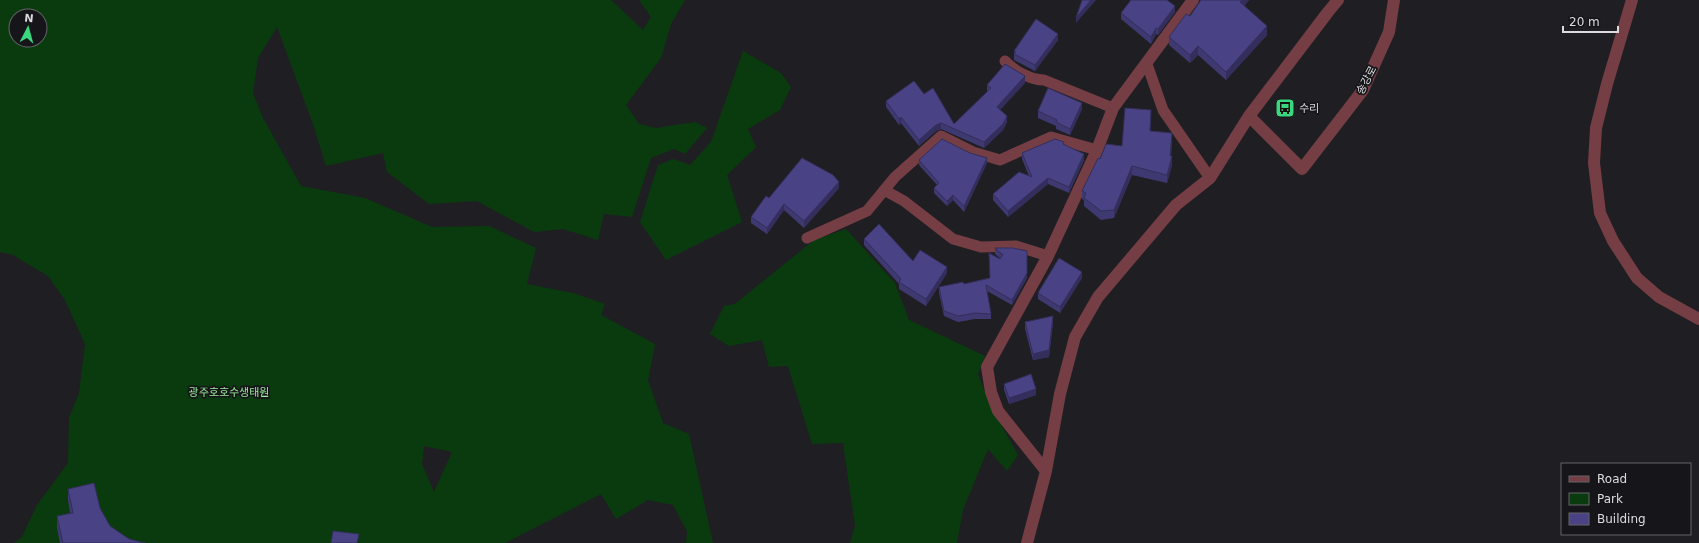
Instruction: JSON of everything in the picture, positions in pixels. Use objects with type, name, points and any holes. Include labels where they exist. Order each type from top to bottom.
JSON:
[{"type":"street","points":[[1046,471],[998,411],[991,392],[988,367],[1048,256],[1097,150],[1113,108],[1193,0]]},
{"type":"street","points":[[1027,543],[1046,471],[1060,394],[1075,337],[1098,297],[1176,205],[1210,178],[1249,116],[1338,0]]},
{"type":"street","name":"송강로","points":[[1249,116],[1302,169],[1363,90],[1389,32],[1394,0]]},
{"type":"street","points":[[1632,0],[1607,84],[1596,128],[1594,162],[1600,213],[1613,241],[1636,278],[1659,297],[1699,319]]},
{"type":"lane","points":[[1005,61],[1009,65],[1035,80],[1044,80],[1113,108]]},
{"type":"lane","points":[[1147,64],[1163,110],[1210,178]]},
{"type":"lane","points":[[807,238],[867,211],[895,177],[942,136],[973,152],[1000,160],[1050,137],[1097,150]]},
{"type":"lane","points":[[884,190],[904,201],[954,238],[981,247],[1016,246],[1048,256]]},
{"type":"green space","name":"광주호호수생태원","points":[[0,0],[611,0],[643,30],[651,17],[639,0],[685,0],[671,24],[661,58],[626,105],[639,124],[656,128],[695,122],[707,128],[685,154],[674,149],[651,158],[632,217],[604,214],[598,240],[563,229],[534,232],[477,201],[429,204],[387,172],[383,153],[326,166],[313,124],[277,27],[258,58],[253,93],[262,116],[301,186],[365,198],[432,227],[489,226],[536,248],[527,284],[573,293],[605,304],[601,315],[655,344],[648,380],[663,423],[689,434],[713,543],[686,543],[687,531],[673,505],[648,500],[616,519],[601,494],[505,543],[14,543],[22,537],[37,505],[68,463],[69,418],[79,393],[85,344],[65,300],[48,276],[13,255],[0,252]],"holes":[[[424,446],[452,452],[434,492],[422,464]]]},
{"type":"green space","points":[[743,51],[781,73],[791,87],[780,110],[748,129],[756,147],[727,175],[742,222],[666,260],[640,222],[658,165],[673,159],[690,165],[711,142]]},
{"type":"green space","points":[[846,229],[895,283],[909,320],[985,356],[978,374],[989,403],[1018,455],[1007,471],[988,449],[963,510],[957,543],[850,543],[855,526],[843,443],[812,444],[788,366],[769,367],[762,340],[729,346],[710,334],[724,306],[735,304],[814,240]]},
{"type":"building","points":[[1082,0],[1091,0],[1076,18]]},
{"type":"building","points":[[1131,0],[1167,0],[1175,6],[1158,29],[1156,28],[1151,37],[1121,13]]},
{"type":"building","points":[[1201,0],[1242,0],[1240,2],[1267,26],[1226,72],[1198,46],[1190,55],[1169,37],[1186,14],[1190,16]]},
{"type":"building","points":[[1036,19],[1058,34],[1035,65],[1014,54],[1016,52],[1014,51]]},
{"type":"building","points":[[1005,64],[1025,76],[997,107],[1007,116],[1003,124],[984,142],[941,123],[936,125],[919,140],[901,117],[899,119],[886,101],[914,81],[924,94],[933,88],[954,124],[991,88],[987,85]]},
{"type":"building","points":[[1048,88],[1082,103],[1070,129],[1056,122],[1057,120],[1038,111]]},
{"type":"building","points":[[1125,108],[1151,110],[1150,131],[1172,133],[1170,156],[1172,156],[1167,175],[1132,166],[1114,210],[1101,211],[1084,198],[1086,193],[1082,191],[1098,158],[1100,159],[1106,144],[1122,146]]},
{"type":"building","points":[[942,139],[970,153],[987,158],[964,206],[953,195],[947,201],[934,188],[939,183],[919,160]]},
{"type":"building","points":[[1055,139],[1064,142],[1063,144],[1084,154],[1069,187],[1048,178],[1008,211],[993,194],[1019,172],[1032,177],[1022,153]]},
{"type":"building","points":[[802,158],[833,175],[839,182],[804,221],[784,204],[767,228],[751,217],[766,196],[769,198]]},
{"type":"building","points":[[879,224],[913,261],[920,250],[947,267],[926,299],[899,282],[901,279],[864,239]]},
{"type":"building","points":[[995,248],[1013,248],[1027,251],[1027,273],[1012,300],[986,285],[991,314],[975,313],[958,316],[944,311],[939,287],[963,282],[964,284],[990,278],[989,253],[1000,259],[1003,255]]},
{"type":"building","points":[[1059,258],[1082,272],[1060,307],[1038,293]]},
{"type":"building","points":[[1053,316],[1049,350],[1033,354],[1025,322]]},
{"type":"building","points":[[1031,374],[1036,389],[1009,398],[1004,384]]},
{"type":"building","points":[[94,483],[100,508],[110,526],[129,539],[145,543],[63,543],[57,516],[73,513],[68,489]]},
{"type":"building","points":[[333,531],[359,534],[357,543],[331,543]]},
{"type":"place","name":"수리","points":[[1285,108]]}]
